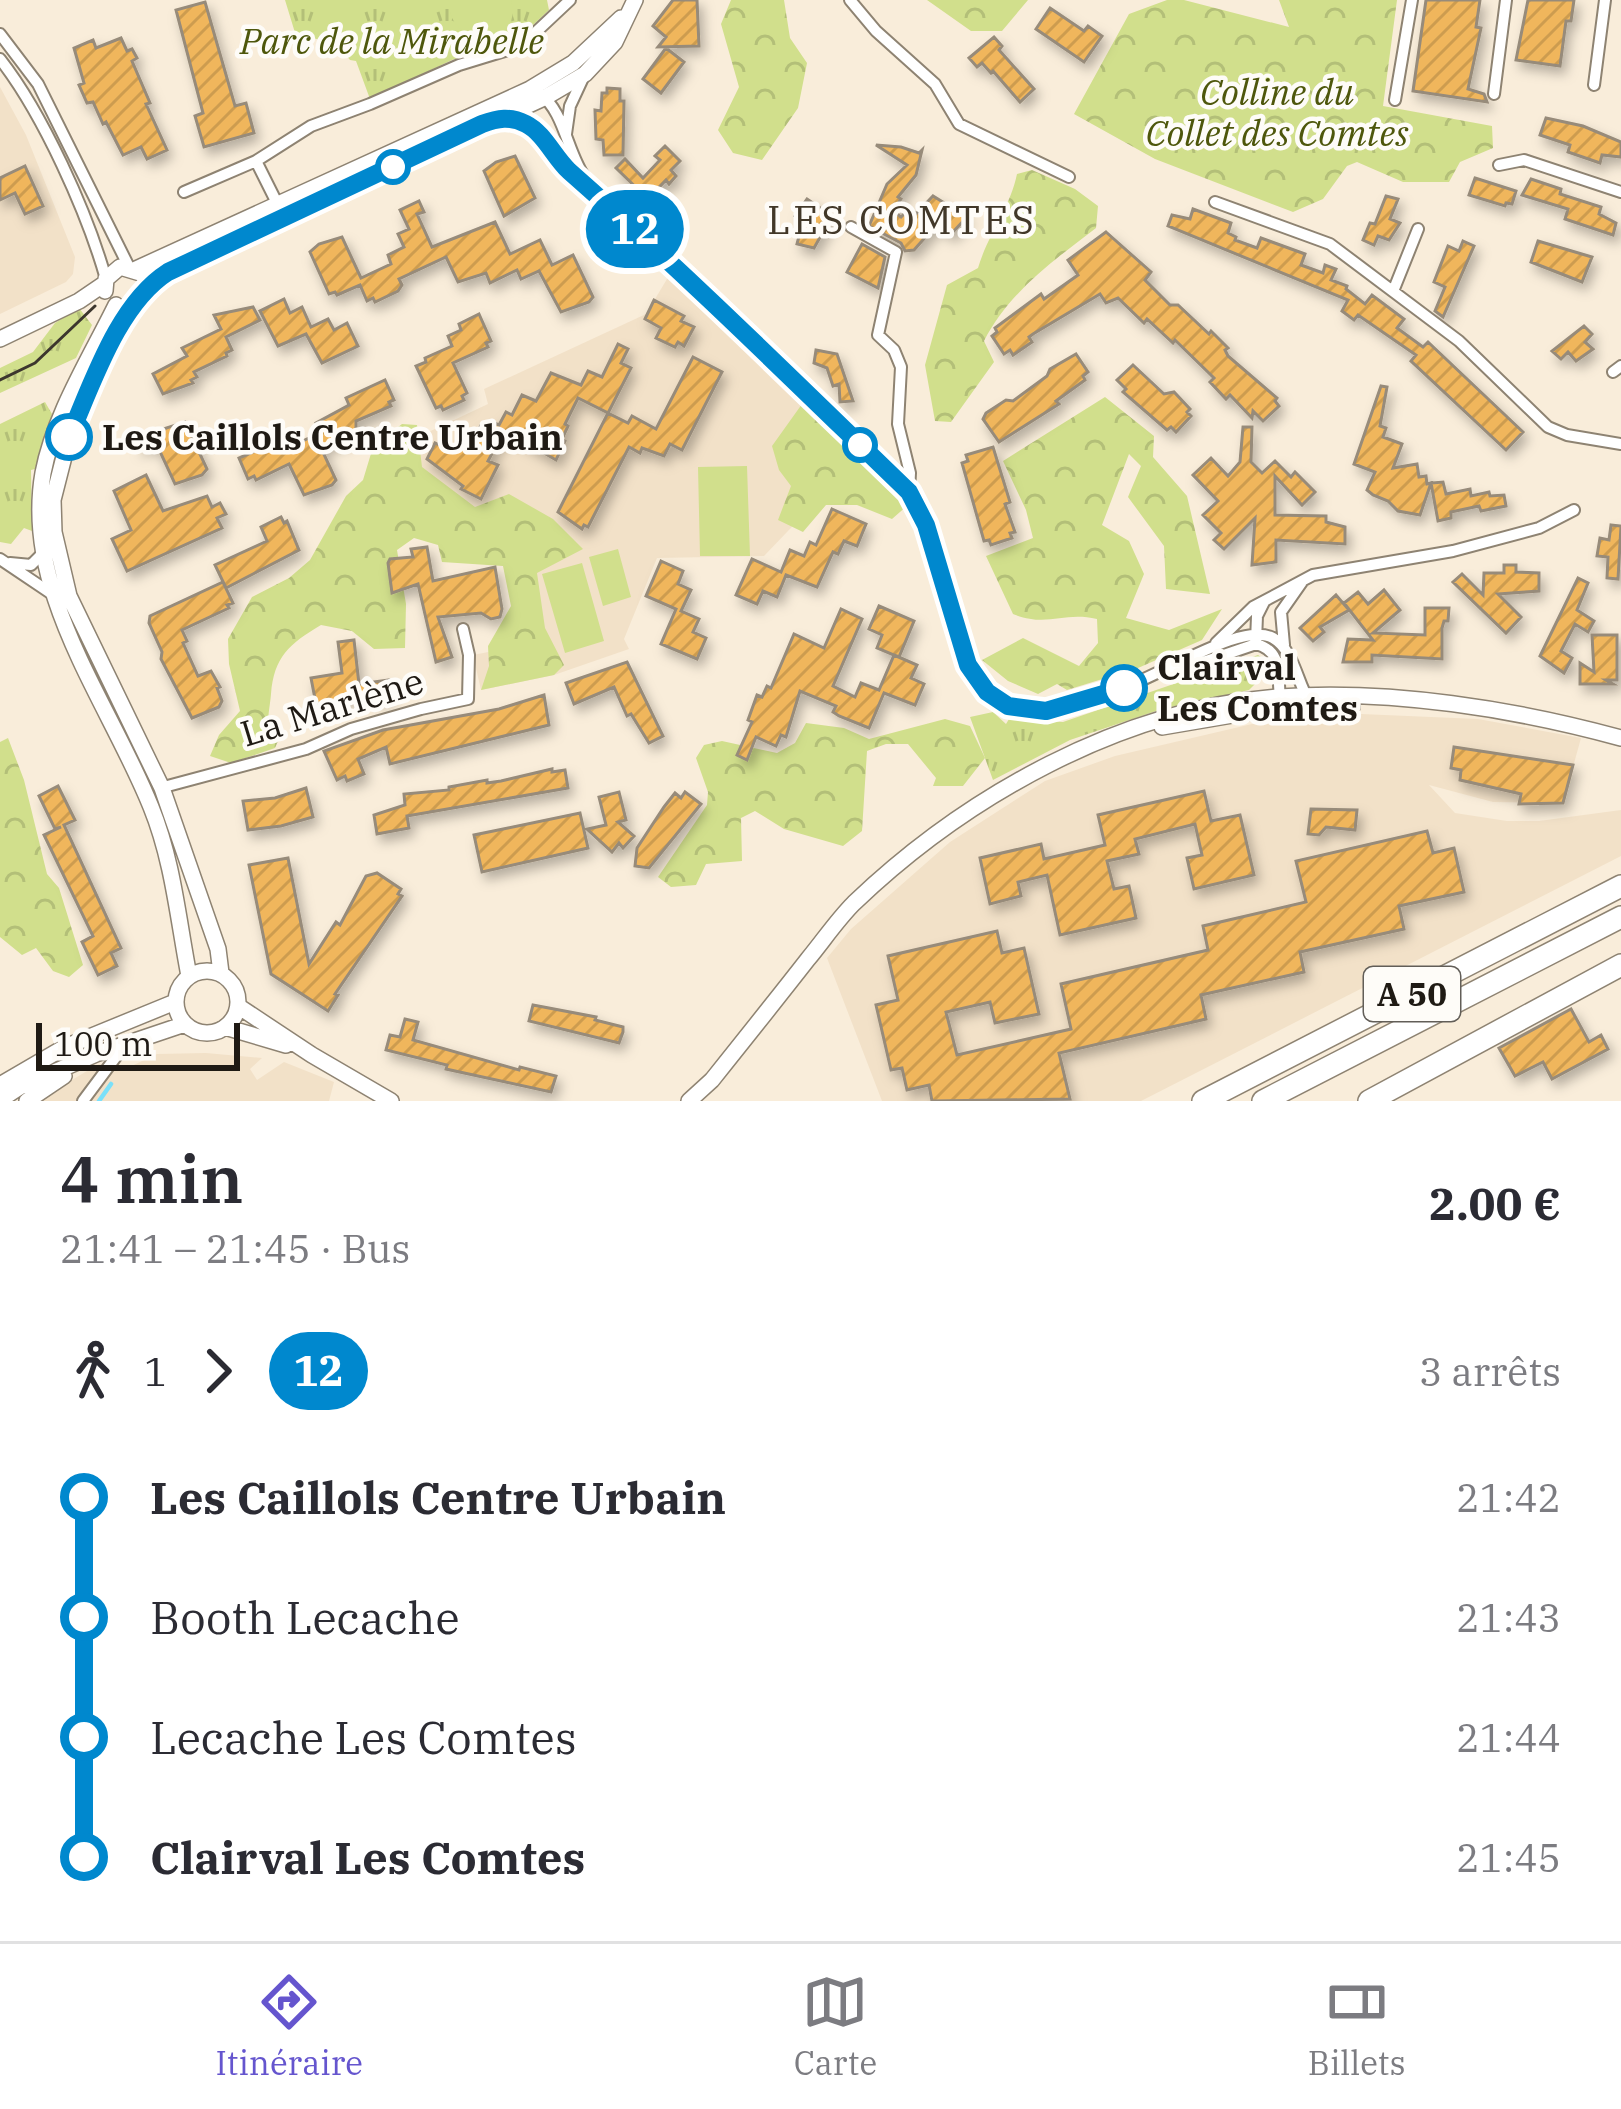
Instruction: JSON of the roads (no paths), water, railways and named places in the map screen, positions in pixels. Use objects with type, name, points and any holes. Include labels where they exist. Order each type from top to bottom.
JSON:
[{"type":"highway","name":"A 50","points":[[1203,1101],[1621,886]]},
{"type":"highway","name":"A 50","points":[[1263,1101],[1621,917]]},
{"type":"highway","points":[[1370,1101],[1621,965]]},
{"type":"street","points":[[184,191],[256,161],[311,126],[459,64],[521,46],[570,0]]},
{"type":"street","points":[[850,0],[876,31],[935,84],[958,124],[1069,177]]},
{"type":"street","points":[[1395,100],[1412,0]]},
{"type":"street","points":[[1494,94],[1506,0]]},
{"type":"street","points":[[1594,85],[1605,0]]},
{"type":"street","points":[[189,976],[163,839],[55,596],[44,552],[40,497],[49,453],[108,291],[120,267],[132,268],[529,97],[546,97],[585,74],[615,42],[632,6]]},
{"type":"street","points":[[220,973],[218,949],[162,788],[69,596],[54,532],[53,500],[69,437],[109,350],[146,286],[501,117],[577,60],[632,6]]},
{"type":"street","points":[[0,34],[38,84],[132,268],[146,286]]},
{"type":"street","points":[[0,59],[29,101],[92,232],[108,291]]},
{"type":"street","points":[[566,143],[571,106],[585,74]]},
{"type":"street","points":[[529,97],[534,129]]},
{"type":"street","points":[[546,97],[592,189]]},
{"type":"street","points":[[501,117],[534,129],[566,169],[909,492],[926,525],[968,665],[994,699],[1021,710],[1046,711],[1161,674],[1210,650],[1270,636],[1285,648]]},
{"type":"street","points":[[1499,165],[1525,160],[1621,193]]},
{"type":"street","points":[[256,161],[277,207]]},
{"type":"street","points":[[1215,202],[1330,244],[1459,341],[1548,427],[1567,435],[1621,443]]},
{"type":"street","points":[[277,207],[304,208]]},
{"type":"street","points":[[851,227],[896,252],[878,335],[894,350],[901,367],[898,424],[910,473],[909,492]]},
{"type":"street","points":[[1394,289],[1418,229]]},
{"type":"street","points":[[0,338],[86,296],[108,291],[136,305]]},
{"type":"street","points":[[1210,650],[1266,598],[1304,579],[1332,570],[1454,551],[1539,528],[1574,510]]},
{"type":"street","points":[[4,561],[31,565],[44,552]]},
{"type":"street","points":[[4,561],[55,596]]},
{"type":"street","points":[[1161,674],[1183,672],[1257,639],[1304,579]]},
{"type":"street","points":[[1266,598],[1257,616],[1257,639],[1276,658],[1285,702]]},
{"type":"street","points":[[1284,604],[1280,628],[1285,648],[1310,702]]},
{"type":"street","name":"La Marlène","points":[[145,793],[306,749],[351,729],[468,699],[469,655],[463,629]]},
{"type":"street","points":[[689,1101],[712,1080],[851,906],[917,849],[1018,781],[1066,755],[1132,731],[1285,702],[1433,703],[1558,721],[1621,738]]},
{"type":"street","points":[[177,898],[199,893]]},
{"type":"street","points":[[0,1100],[24,1094],[96,1054],[164,1030],[184,1024],[209,1033],[225,1027],[238,1006],[237,990],[220,973],[204,970],[189,976],[179,987],[176,1002],[184,1024]]},
{"type":"street","points":[[0,1084],[90,1037],[176,1002]]},
{"type":"street","points":[[238,1006],[391,1101]]},
{"type":"street","points":[[225,1027],[312,1055]]},
{"type":"street","points":[[24,1094],[90,1037]]},
{"type":"street","points":[[83,1101],[124,1045]]},
{"type":"waterway","points":[[99,1101],[111,1084]]},
{"type":"tram line","points":[[0,380],[35,363],[95,306]]},
{"type":"place","name":"Les Caillols Centre Urbain","points":[[69,437]]},
{"type":"place","name":"Clairval Les Comtes","points":[[1124,688]]},
{"type":"district","name":"LES COMTES","points":[[902,220]]},
{"type":"park label","name":"Parc de la Mirabelle","points":[[392,41]]},
{"type":"park label","name":"Colline du Collet des Comtes","points":[[1277,112]]}]
